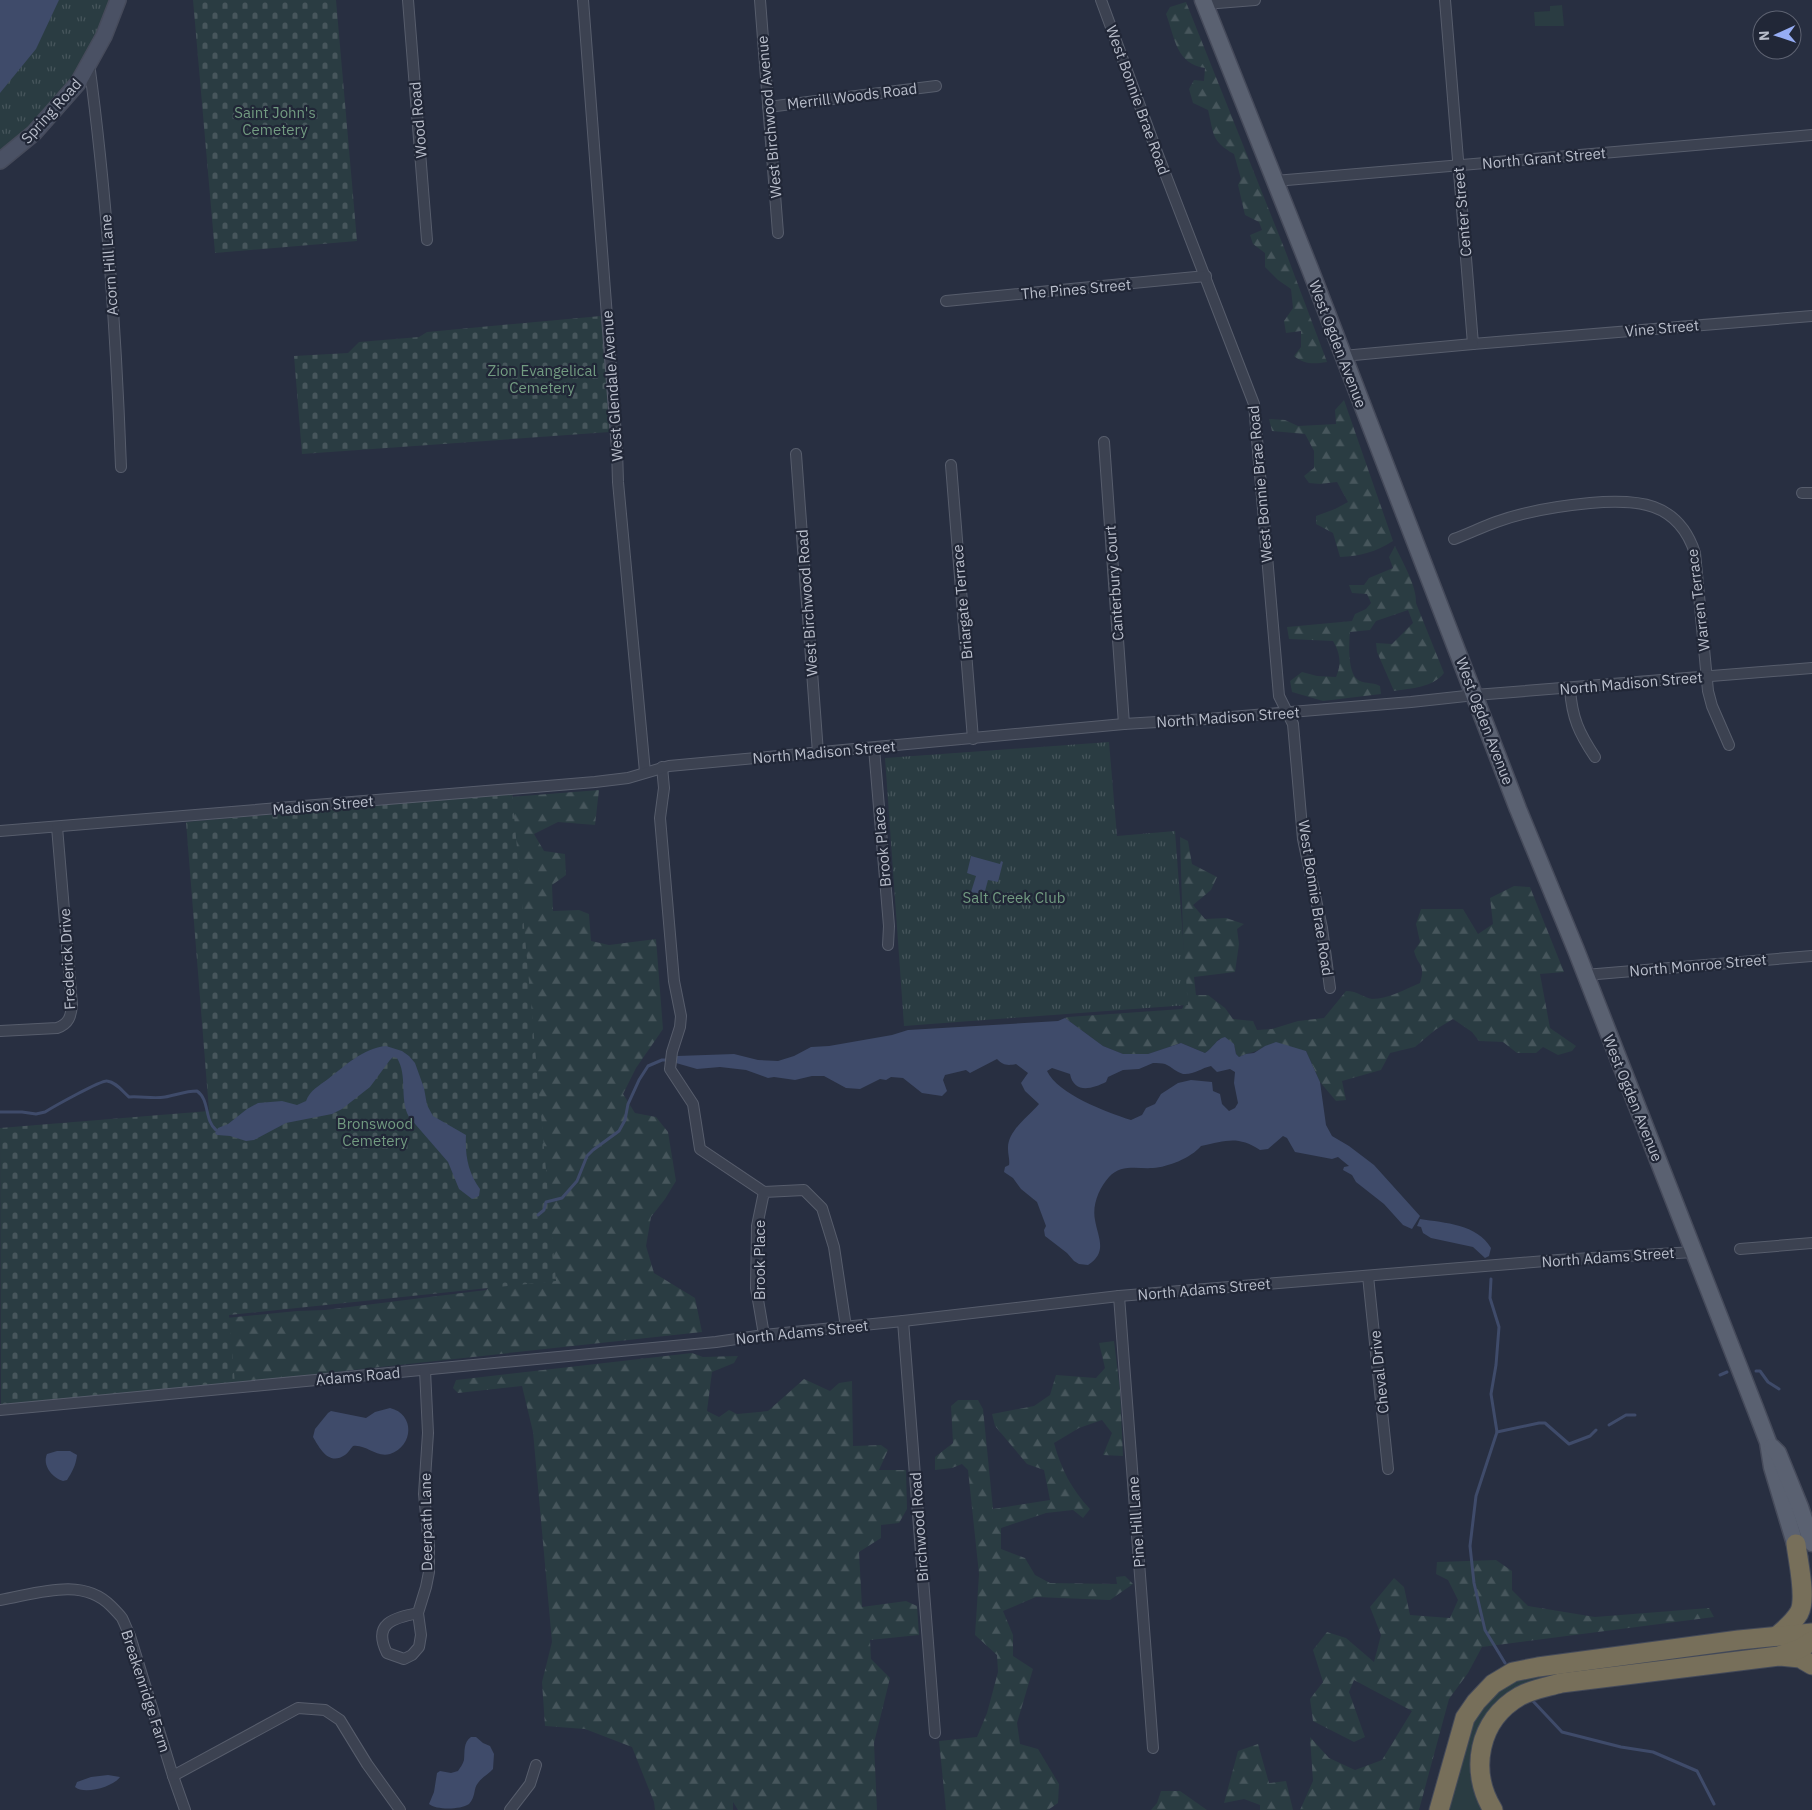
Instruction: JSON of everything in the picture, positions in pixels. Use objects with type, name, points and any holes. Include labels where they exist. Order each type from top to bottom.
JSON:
[{"type":"highway","points":[[1777,1636],[1792,1623],[1800,1611],[1804,1544]]},
{"type":"highway","points":[[1438,1810],[1465,1718],[1476,1702],[1493,1684],[1513,1672],[1538,1667],[1812,1633]]},
{"type":"highway","points":[[1493,1810],[1483,1791],[1480,1774],[1480,1756],[1483,1740],[1491,1724],[1502,1710],[1520,1696],[1539,1688],[1561,1683],[1779,1656],[1799,1649],[1812,1641]]},
{"type":"highway","points":[[1779,1656],[1800,1658],[1812,1666]]},
{"type":"main road","name":"West Ogden Avenue","points":[[1204,2],[1275,180],[1518,809],[1535,846],[1768,1442],[1772,1467],[1804,1544],[1812,1602]]},
{"type":"street","name":"Spring Road","points":[[0,161],[34,133],[78,83],[104,36],[118,0]]},
{"type":"street","name":"Wood Road","points":[[408,0],[427,240]]},
{"type":"street","name":"West Glendale Avenue","points":[[583,0],[618,482],[645,772]]},
{"type":"street","name":"West Birchwood Avenue","points":[[760,0],[778,233]]},
{"type":"street","name":"West Bonnie Brae Road","points":[[1101,0],[1158,155],[1251,393],[1256,414],[1279,696],[1293,724],[1303,839],[1323,936],[1330,988]]},
{"type":"street","points":[[1204,2],[1255,0]]},
{"type":"street","name":"Center Street","points":[[1444,0],[1473,344]]},
{"type":"street","name":"Acorn Hill Lane","points":[[90,63],[102,177],[117,374],[121,467]]},
{"type":"street","name":"Merrill Woods Road","points":[[768,107],[936,86]]},
{"type":"street","name":"North Grant Street","points":[[1275,180],[1812,135]]},
{"type":"street","name":"The Pines Street","points":[[946,301],[1206,276]]},
{"type":"street","name":"Vine Street","points":[[1473,344],[1812,316]]},
{"type":"street","points":[[1343,356],[1473,344]]},
{"type":"street","name":"Canterbury Court","points":[[1104,442],[1124,724]]},
{"type":"street","name":"West Birchwood Road","points":[[796,454],[818,753]]},
{"type":"street","name":"Briargate Terrace","points":[[951,465],[973,739]]},
{"type":"street","name":"Warren Terrace","points":[[1454,540],[1517,515],[1572,505],[1613,501],[1633,502],[1661,510],[1683,528],[1692,543],[1695,553],[1707,677],[1712,706],[1729,745]]},
{"type":"street","name":"North Madison Street","points":[[645,772],[662,767],[1124,724],[1812,668]]},
{"type":"street","points":[[1570,688],[1575,719],[1582,737],[1595,757]]},
{"type":"street","name":"Brook Place","points":[[874,748],[889,926],[888,945]]},
{"type":"street","points":[[662,767],[664,788],[660,818],[674,981],[681,1016],[670,1069],[693,1104],[700,1148],[764,1192],[804,1190],[822,1208],[834,1248],[846,1326]]},
{"type":"street","name":"Madison Street","points":[[0,831],[595,782],[628,778],[645,772]]},
{"type":"street","name":"Frederick Drive","points":[[0,1031],[57,1028],[70,1018],[72,1005],[57,827]]},
{"type":"street","name":"North Monroe Street","points":[[1585,975],[1812,956]]},
{"type":"street","name":"Brook Place","points":[[764,1192],[757,1226],[756,1288],[764,1335]]},
{"type":"street","points":[[1740,1249],[1812,1243]]},
{"type":"street","name":"North Adams Street","points":[[716,1342],[764,1335],[1119,1296],[1558,1260],[1694,1252]]},
{"type":"street","name":"Cheval Drive","points":[[1368,1276],[1388,1469]]},
{"type":"street","name":"Pine Hill Lane","points":[[1119,1296],[1153,1748]]},
{"type":"street","name":"Birchwood Road","points":[[903,1321],[935,1733]]},
{"type":"street","name":"Adams Road","points":[[0,1410],[716,1342]]},
{"type":"street","name":"Deerpath Lane","points":[[418,1613],[393,1619],[386,1626],[381,1634],[381,1642],[387,1653],[404,1659],[412,1655],[419,1646],[421,1635],[418,1613],[429,1572],[429,1546],[424,1494],[428,1433],[425,1370]]},
{"type":"street","name":"Breakenridge Farm","points":[[0,1600],[56,1590],[77,1589],[88,1592],[109,1604],[121,1616],[130,1636],[185,1810]]},
{"type":"street","points":[[173,1776],[298,1708],[325,1710],[340,1720],[367,1764],[400,1810]]},
{"type":"street","points":[[510,1810],[530,1784],[536,1765]]},
{"type":"green space","points":[[0,0],[116,0],[76,83],[0,157]]},
{"type":"green space","name":"Saint John's Cemetery","points":[[193,0],[336,0],[357,241],[215,253]]},
{"type":"green space","points":[[1186,2],[1285,250],[1327,362],[1310,363],[1294,356],[1301,347],[1301,331],[1286,333],[1284,321],[1293,308],[1291,289],[1278,280],[1265,267],[1265,253],[1253,244],[1250,235],[1262,230],[1259,222],[1245,215],[1238,185],[1241,179],[1234,154],[1217,141],[1208,110],[1193,103],[1189,89],[1194,80],[1204,81],[1205,68],[1195,66],[1182,55],[1178,49],[1166,14],[1170,7]]},
{"type":"green space","points":[[1562,5],[1564,26],[1535,26],[1534,12],[1550,11],[1550,6]]},
{"type":"green space","name":"Zion Evangelical Cemetery","points":[[601,316],[610,432],[302,454],[294,356],[348,353],[359,342],[419,337],[427,332]]},
{"type":"green space","points":[[1344,400],[1393,541],[1368,553],[1340,557],[1333,533],[1316,524],[1316,516],[1348,502],[1337,482],[1309,483],[1304,476],[1314,468],[1314,451],[1305,434],[1272,431],[1269,419],[1285,420],[1298,426],[1336,424],[1335,410]]},
{"type":"green space","points":[[1395,546],[1412,581],[1416,603],[1444,673],[1434,682],[1415,688],[1394,691],[1377,652],[1376,643],[1392,644],[1413,623],[1408,610],[1376,621],[1370,630],[1350,632],[1350,659],[1353,673],[1360,681],[1380,686],[1381,694],[1323,701],[1292,692],[1290,681],[1302,672],[1317,676],[1336,677],[1339,659],[1333,641],[1289,639],[1287,627],[1352,621],[1355,614],[1366,609],[1371,603],[1367,594],[1352,593],[1349,585],[1364,585],[1369,578],[1393,568],[1389,557]]},
{"type":"green space","name":"Salt Creek Club","points":[[1109,742],[1117,836],[1175,831],[1188,1005],[904,1026],[885,758]]},
{"type":"green space","points":[[599,790],[595,825],[558,822],[534,834],[544,851],[565,854],[566,875],[552,885],[553,911],[579,910],[589,914],[591,941],[609,945],[656,939],[663,1029],[636,1068],[623,1094],[635,1113],[656,1117],[668,1132],[676,1181],[651,1217],[646,1246],[654,1273],[695,1298],[702,1332],[233,1383],[226,1318],[325,1310],[486,1290],[517,1262],[510,797]]},
{"type":"green space","name":"Bronswood Cemetery","points":[[512,793],[556,1281],[229,1315],[235,1384],[1,1405],[0,1128],[209,1111],[186,822]]},
{"type":"green space","points":[[1180,837],[1188,841],[1192,864],[1217,877],[1211,890],[1193,905],[1205,919],[1226,918],[1244,924],[1237,929],[1239,944],[1235,972],[1194,977],[1196,995],[1208,995],[1225,1008],[1233,1019],[1253,1021],[1257,1030],[1272,1029],[1298,1021],[1324,1018],[1346,991],[1378,999],[1403,991],[1420,983],[1422,977],[1422,968],[1414,951],[1420,942],[1416,924],[1421,909],[1463,909],[1478,934],[1493,924],[1490,898],[1514,886],[1530,887],[1564,972],[1540,974],[1550,1028],[1576,1046],[1572,1051],[1558,1055],[1543,1047],[1536,1053],[1517,1053],[1503,1042],[1479,1041],[1472,1032],[1453,1019],[1435,1030],[1415,1047],[1390,1053],[1381,1070],[1342,1081],[1346,1100],[1336,1101],[1320,1082],[1306,1051],[1265,1046],[1239,1057],[1236,1054],[1234,1044],[1219,1039],[1205,1053],[1181,1043],[1148,1054],[1123,1054],[1103,1046],[1065,1018],[1182,1009],[1185,1003]]},
{"type":"green space","points":[[1114,1341],[1120,1390],[1123,1456],[1103,1455],[1112,1433],[1102,1420],[1079,1428],[1054,1443],[1068,1479],[1090,1509],[1083,1518],[1073,1510],[1046,1513],[1001,1528],[1001,1549],[1025,1558],[1035,1575],[1050,1583],[1117,1584],[1116,1577],[1125,1576],[1133,1584],[1110,1600],[1036,1597],[1003,1611],[1013,1635],[1013,1656],[1033,1669],[1017,1723],[1020,1744],[1038,1749],[1059,1784],[1058,1803],[1048,1810],[946,1810],[939,1741],[977,1737],[987,1713],[998,1672],[997,1655],[975,1635],[979,1574],[968,1470],[962,1464],[952,1468],[935,1470],[935,1457],[953,1443],[951,1406],[958,1400],[978,1400],[983,1409],[993,1509],[1050,1500],[1044,1470],[1027,1464],[995,1426],[992,1414],[1034,1406],[1050,1395],[1056,1375],[1096,1378],[1105,1368],[1099,1343]]},
{"type":"green space","points":[[692,1353],[703,1357],[738,1356],[734,1363],[712,1372],[707,1411],[719,1417],[729,1410],[737,1414],[768,1411],[804,1379],[830,1391],[839,1383],[852,1381],[853,1446],[881,1445],[888,1450],[879,1470],[906,1470],[907,1509],[899,1523],[881,1525],[881,1538],[859,1552],[862,1607],[906,1601],[917,1606],[919,1635],[870,1640],[871,1659],[890,1678],[874,1743],[877,1810],[738,1810],[733,1802],[733,1810],[655,1810],[654,1802],[632,1747],[585,1729],[545,1726],[542,1682],[552,1642],[533,1432],[522,1386],[458,1393],[453,1388],[456,1380]]},
{"type":"green space","points":[[1496,1560],[1512,1571],[1512,1590],[1528,1606],[1595,1617],[1709,1608],[1714,1617],[1482,1647],[1468,1673],[1449,1699],[1419,1810],[1300,1810],[1313,1781],[1310,1737],[1329,1758],[1355,1770],[1382,1760],[1412,1711],[1354,1680],[1349,1692],[1365,1737],[1354,1742],[1313,1721],[1310,1699],[1323,1682],[1313,1650],[1327,1632],[1346,1638],[1374,1662],[1381,1635],[1370,1607],[1394,1578],[1404,1587],[1410,1615],[1450,1618],[1458,1600],[1448,1580],[1436,1574],[1437,1562]]},
{"type":"green space","points":[[1668,1656],[1670,1662],[1562,1676],[1490,1715],[1486,1810],[1446,1810],[1470,1723],[1494,1692],[1522,1676]]},
{"type":"green space","points":[[1258,1744],[1269,1783],[1286,1781],[1293,1810],[1260,1810],[1260,1805],[1244,1799],[1224,1803],[1238,1751]]},
{"type":"green space","points":[[1161,1791],[1180,1791],[1207,1810],[1151,1810],[1157,1803]]},
{"type":"water","points":[[0,0],[59,0],[36,49],[0,93]]},
{"type":"water","points":[[971,856],[1000,864],[1001,861],[1003,862],[998,882],[988,880],[984,895],[971,892],[976,876],[967,873]]},
{"type":"water","points":[[1065,1018],[1103,1046],[1123,1054],[1148,1054],[1181,1043],[1205,1053],[1225,1037],[1234,1044],[1236,1054],[1239,1057],[1254,1053],[1276,1042],[1306,1051],[1320,1082],[1326,1125],[1332,1136],[1374,1165],[1420,1216],[1412,1229],[1403,1225],[1384,1204],[1356,1182],[1352,1175],[1343,1170],[1344,1167],[1349,1166],[1338,1157],[1332,1159],[1295,1152],[1287,1138],[1283,1136],[1268,1149],[1260,1150],[1245,1142],[1231,1140],[1201,1146],[1185,1158],[1165,1166],[1124,1169],[1109,1177],[1102,1186],[1095,1203],[1094,1214],[1100,1250],[1094,1260],[1088,1265],[1079,1264],[1045,1236],[1044,1230],[1046,1226],[1037,1202],[1021,1189],[1013,1178],[1004,1172],[1005,1167],[1009,1165],[1008,1149],[1011,1136],[1019,1124],[1039,1104],[1025,1091],[1021,1083],[1028,1073],[1016,1064],[1001,1063],[997,1059],[970,1073],[966,1070],[945,1075],[943,1080],[947,1091],[942,1096],[922,1093],[903,1078],[891,1077],[886,1080],[880,1079],[860,1089],[846,1088],[824,1076],[812,1076],[795,1080],[768,1078],[746,1070],[720,1067],[697,1069],[676,1063],[677,1056],[734,1054],[758,1060],[778,1061],[794,1056],[811,1047],[829,1046],[892,1035],[908,1030],[1058,1021]],"holes":[[[1153,1063],[1165,1064],[1183,1074],[1211,1066],[1217,1072],[1230,1069],[1235,1072],[1234,1083],[1238,1103],[1235,1108],[1229,1111],[1222,1104],[1220,1094],[1213,1091],[1212,1082],[1191,1080],[1178,1083],[1161,1094],[1155,1104],[1146,1108],[1142,1115],[1131,1120],[1096,1107],[1072,1095],[1061,1087],[1047,1071],[1052,1068],[1070,1074],[1075,1085],[1090,1088],[1106,1082],[1108,1077],[1123,1070],[1139,1069]]]},
{"type":"water","points":[[386,1046],[402,1051],[415,1063],[424,1088],[427,1105],[433,1116],[466,1135],[468,1164],[480,1189],[479,1196],[472,1199],[459,1189],[448,1162],[409,1117],[404,1103],[402,1072],[397,1058],[393,1057],[370,1087],[342,1109],[332,1114],[286,1123],[254,1140],[246,1141],[215,1133],[218,1128],[228,1124],[258,1103],[282,1101],[297,1105],[306,1101],[315,1088],[355,1058],[370,1050]]},
{"type":"water","points":[[1420,1219],[1469,1229],[1485,1240],[1491,1248],[1489,1256],[1485,1258],[1473,1247],[1431,1238],[1423,1233],[1421,1227],[1417,1226]]},
{"type":"water","points":[[390,1408],[398,1411],[404,1417],[408,1430],[404,1444],[390,1454],[380,1454],[362,1447],[353,1446],[345,1455],[334,1459],[326,1455],[313,1437],[315,1429],[331,1411],[366,1418],[375,1412]]},
{"type":"water","points":[[57,1451],[70,1451],[77,1455],[74,1468],[67,1480],[63,1481],[55,1477],[47,1467],[47,1454]]},
{"type":"water","points":[[476,1737],[490,1746],[494,1754],[493,1769],[478,1783],[473,1799],[469,1804],[448,1809],[432,1806],[429,1804],[434,1792],[437,1773],[440,1771],[451,1773],[458,1771],[464,1760],[468,1739]]},
{"type":"water","points":[[108,1775],[120,1777],[111,1784],[98,1789],[85,1790],[75,1787],[77,1782],[91,1777]]},
{"type":"waterway","points":[[538,1215],[544,1210],[546,1202],[562,1198],[577,1181],[587,1156],[619,1131],[625,1120],[628,1104],[648,1066],[662,1060],[669,1060]]},
{"type":"waterway","points":[[0,1112],[36,1114],[45,1112],[87,1089],[107,1081],[116,1085],[129,1097],[160,1098],[197,1091],[204,1099],[210,1121],[216,1130]]},
{"type":"waterway","points":[[1491,1279],[1490,1298],[1499,1327],[1496,1365],[1491,1394],[1497,1432],[1476,1496],[1470,1546],[1474,1583],[1485,1630],[1505,1663]]},
{"type":"waterway","points":[[1756,1371],[1760,1371],[1768,1382],[1779,1389]]},
{"type":"waterway","points":[[1720,1375],[1727,1372]]},
{"type":"waterway","points":[[1609,1425],[1626,1415],[1635,1415]]},
{"type":"waterway","points":[[1497,1432],[1545,1423],[1569,1444],[1590,1436],[1596,1430]]},
{"type":"waterway","points":[[1532,1700],[1562,1732],[1621,1747],[1653,1752],[1697,1771],[1714,1804]]}]
